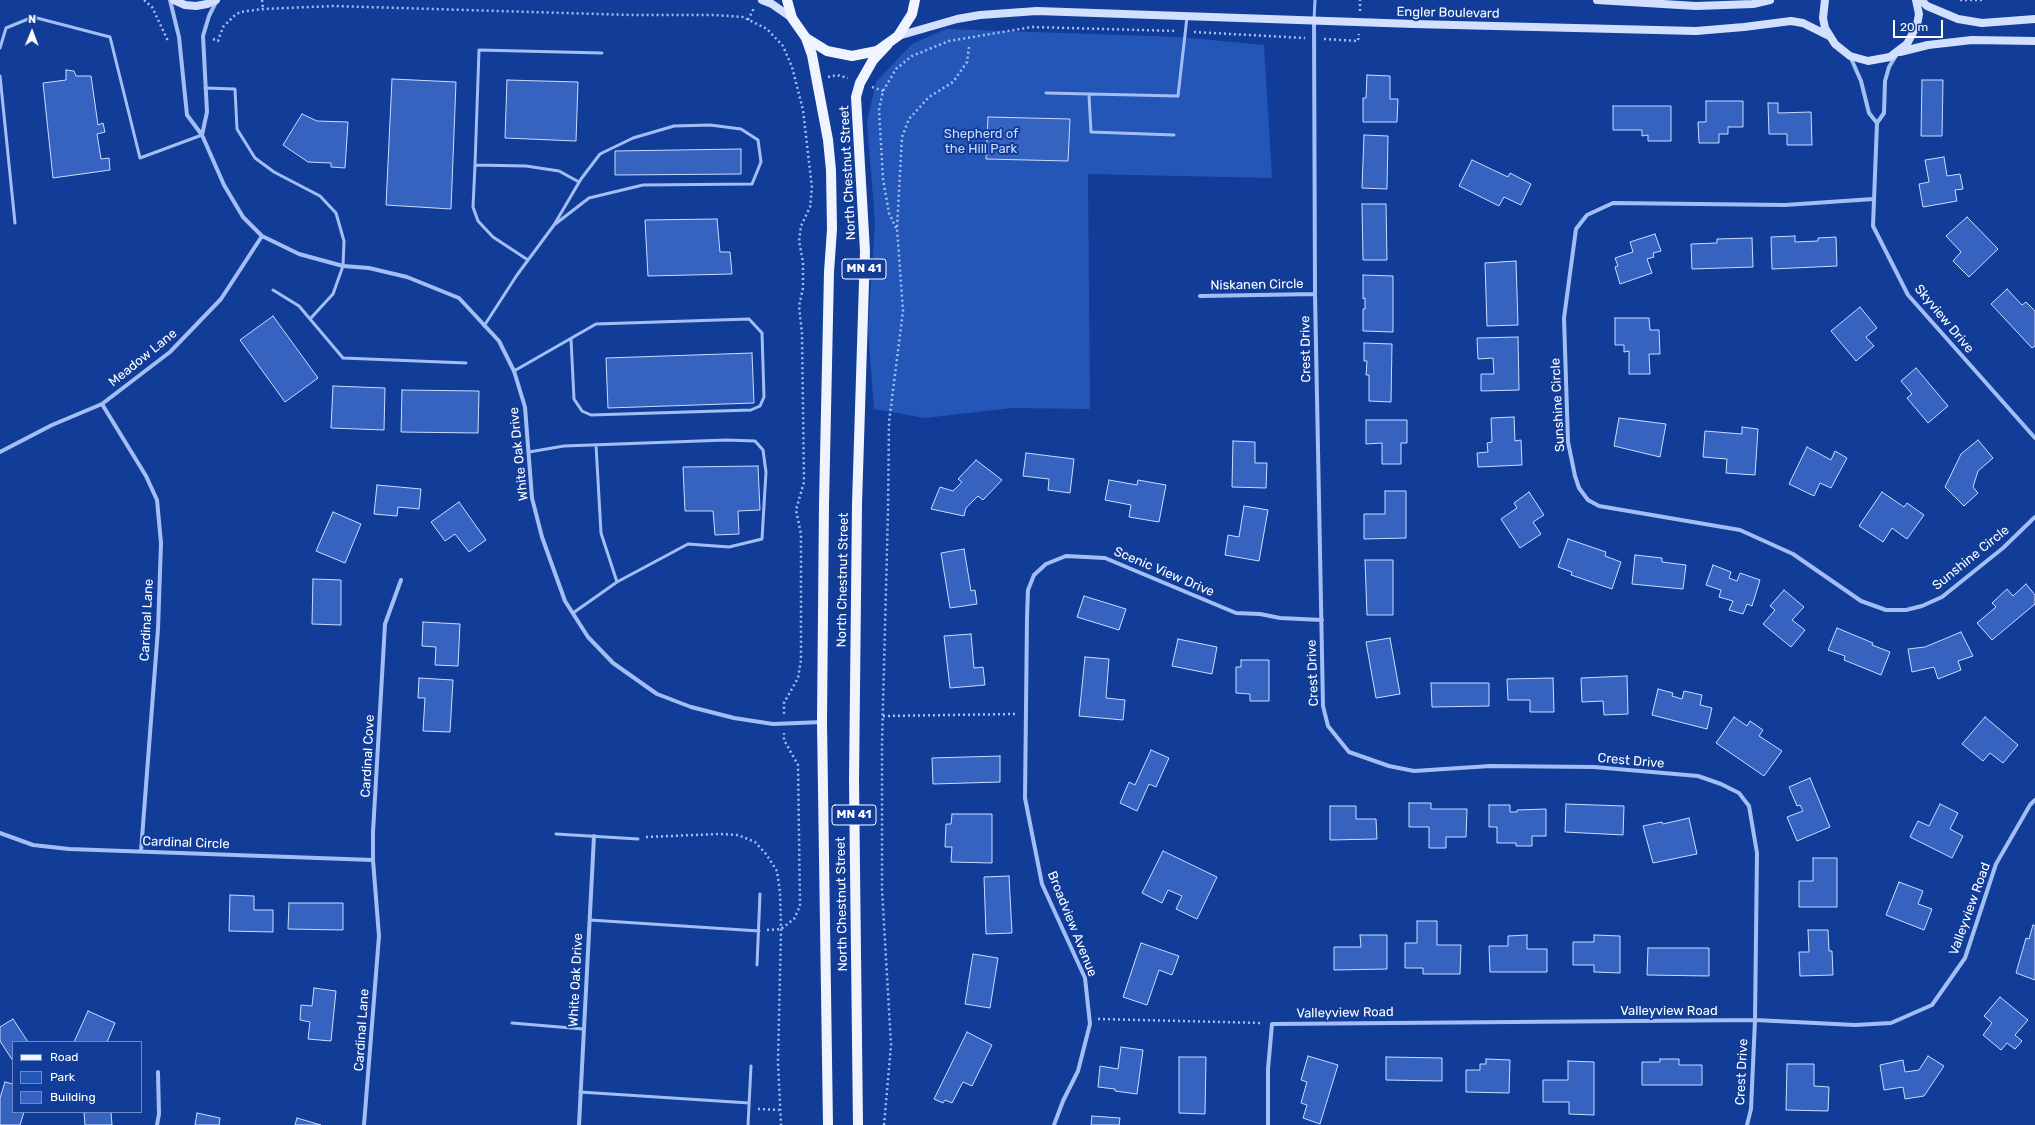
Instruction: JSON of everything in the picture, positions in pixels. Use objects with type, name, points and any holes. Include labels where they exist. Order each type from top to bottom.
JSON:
[{"type":"main road","points":[[174,0],[185,5],[196,6],[217,0]]},
{"type":"main road","points":[[762,0],[772,4],[792,18]]},
{"type":"main road","name":"MN 41","points":[[787,0],[792,18],[806,38],[827,52],[852,56],[877,51],[898,36],[912,14],[915,0]]},
{"type":"main road","points":[[1597,0],[1696,6],[1753,4],[1770,0]]},
{"type":"main road","points":[[1825,0],[1823,18],[1829,36],[1835,44],[1850,56],[1868,61],[1890,57],[1899,52],[1928,46],[1972,40],[2035,41]]},
{"type":"main road","points":[[1899,52],[1913,35],[1917,25],[1918,14],[1916,0]]},
{"type":"main road","points":[[1921,0],[1928,6],[1958,19],[1982,23],[2035,19]]},
{"type":"main road","name":"Engler Boulevard","points":[[898,36],[957,19],[980,15],[1037,11],[1359,22],[1696,31],[1791,21],[1803,22],[1829,36]]},
{"type":"main road","name":"North Chestnut Street","points":[[806,38],[812,55],[828,140],[831,170],[832,222],[829,272],[824,504],[822,722],[828,1125]]},
{"type":"main road","name":"North Chestnut Street","points":[[858,1125],[854,781],[858,504],[865,251],[856,97],[860,83],[873,60],[888,44]]},
{"type":"street","name":"White Oak Drive","points":[[170,0],[179,37],[187,115],[202,135],[224,185],[243,216],[262,236],[299,254],[343,266],[369,268],[407,277],[459,298],[499,341],[514,371],[525,407],[532,498],[542,537],[565,601],[588,637],[613,663],[657,694],[691,707],[734,718],[773,724],[822,722]]},
{"type":"street","points":[[202,135],[207,112],[203,36],[209,16],[217,0]]},
{"type":"street","name":"Crest Drive","points":[[1314,20],[1315,294],[1323,706],[1328,726],[1349,752],[1389,766],[1414,770],[1490,766],[1594,768],[1698,776],[1722,784],[1739,793],[1749,806],[1757,853],[1755,1020],[1750,1109],[1747,1125]]},
{"type":"street","name":"Skyview Drive","points":[[1899,52],[1889,67],[1885,81],[1884,112],[1876,123],[1873,226],[1908,296],[2035,438]]},
{"type":"street","points":[[1850,56],[1861,81],[1868,113],[1876,123]]},
{"type":"street","name":"Sunshine Circle","points":[[1873,199],[1786,205],[1613,203],[1587,215],[1576,229],[1564,318],[1568,442],[1579,488],[1588,500],[1599,506],[1740,530],[1793,554],[1861,601],[1886,610],[1906,610],[1922,606],[1942,597],[2003,548],[2035,517]]},
{"type":"street","name":"Meadow Lane","points":[[0,452],[52,425],[102,404],[170,352],[221,299],[262,236]]},
{"type":"street","name":"Niskanen Circle","points":[[1200,296],[1315,294]]},
{"type":"street","name":"Cardinal Lane","points":[[102,404],[146,476],[156,500],[161,543],[157,637],[141,851]]},
{"type":"street","name":"Scenic View Drive","points":[[1025,749],[1028,590],[1034,575],[1046,564],[1066,556],[1105,558],[1236,613],[1280,618],[1322,620]]},
{"type":"street","name":"Cardinal Cove","points":[[379,936],[373,860],[385,624],[401,580]]},
{"type":"street","name":"Broadview Avenue","points":[[1025,749],[1025,798],[1042,884],[1085,978],[1090,1018],[1086,1048],[1078,1071],[1063,1101],[1054,1125]]},
{"type":"street","name":"Valleyview Road","points":[[1272,1024],[1755,1020],[1855,1026],[1891,1023],[1932,1005],[1965,958],[1996,864],[2030,805],[2035,800]]},
{"type":"street","name":"Cardinal Circle","points":[[0,833],[33,844],[49,847],[373,860]]},
{"type":"street","name":"White Oak Drive","points":[[579,1125],[594,836]]},
{"type":"street","name":"Cardinal Lane","points":[[364,1125],[379,936]]},
{"type":"street","points":[[1268,1125],[1268,1068],[1272,1024]]},
{"type":"street","points":[[157,1125],[159,1114],[158,1072]]},
{"type":"lane","points":[[1314,0],[1314,20]]},
{"type":"lane","points":[[1046,93],[1178,96],[1187,15]]},
{"type":"lane","points":[[0,48],[6,28],[33,17],[110,37],[140,158],[202,135]]},
{"type":"lane","points":[[528,260],[493,237],[478,221],[473,206],[479,50],[602,53]]},
{"type":"lane","points":[[0,76],[15,223]]},
{"type":"lane","points":[[205,88],[234,89],[237,129],[255,158],[274,172],[302,185],[320,196],[336,213],[344,241],[343,266],[333,294],[310,319]]},
{"type":"lane","points":[[1089,95],[1090,132],[1174,135]]},
{"type":"lane","points":[[484,326],[528,260],[554,225],[579,182],[600,154],[633,138],[674,126],[710,125],[741,129],[758,140],[761,162],[752,184],[643,185],[589,198],[554,225]]},
{"type":"lane","points":[[474,165],[526,166],[559,171],[579,182]]},
{"type":"lane","points":[[273,290],[299,306],[343,358],[466,363]]},
{"type":"lane","points":[[514,371],[596,324],[749,319],[762,333],[764,397],[760,406],[751,410],[591,415],[582,411],[574,400],[571,339]]},
{"type":"lane","points":[[529,452],[564,446],[726,440],[755,441],[763,450],[766,472],[762,539],[729,547],[688,544],[617,582],[573,613]]},
{"type":"lane","points":[[596,445],[601,533],[617,582]]},
{"type":"lane","points":[[556,834],[638,839]]},
{"type":"lane","points":[[757,965],[760,894]]},
{"type":"lane","points":[[590,920],[759,931]]},
{"type":"lane","points":[[512,1022],[583,1029]]},
{"type":"lane","points":[[748,1125],[751,1066]]},
{"type":"lane","points":[[580,1092],[749,1103]]},
{"type":"path","points":[[144,0],[152,8],[168,42],[179,37]]},
{"type":"path","points":[[262,0],[263,9]]},
{"type":"path","points":[[897,228],[889,213],[883,179],[879,110],[883,91],[896,69],[912,56],[949,41],[978,34],[1032,27],[1185,31],[1358,41],[1360,0]]},
{"type":"path","points":[[1960,0],[1985,0]]},
{"type":"path","points":[[203,36],[218,41],[224,27],[240,12],[263,9],[341,6],[743,17],[767,29],[783,46],[792,67],[803,110],[812,188],[810,207],[801,226],[799,241],[803,262],[803,288],[799,306],[802,334],[804,482],[796,510],[801,534],[801,660],[798,678],[784,703],[784,740],[798,765],[801,882],[800,906],[794,919],[781,929],[759,931]]},
{"type":"path","points":[[884,1125],[891,1045],[882,889],[883,716],[889,422],[903,311],[897,228],[902,137],[909,119],[929,97],[953,82],[967,62],[969,47]]},
{"type":"path","points":[[796,85],[837,75],[883,91]]},
{"type":"path","points":[[883,716],[1026,714]]},
{"type":"path","points":[[1090,1018],[1272,1024]]},
{"type":"path","points":[[749,1103],[759,1110],[779,1110]]},
{"type":"green space","name":"Shepherd of the Hill Park","points":[[946,29],[1180,37],[1264,45],[1272,178],[1088,174],[1090,409],[1012,408],[925,418],[874,409],[868,330],[875,222],[867,122],[876,82],[912,44]]},
{"type":"building","points":[[66,70],[74,71],[76,76],[91,76],[98,125],[103,123],[105,132],[97,134],[101,159],[109,158],[110,170],[53,178],[43,83],[66,80]]},
{"type":"building","points":[[1367,75],[1390,76],[1390,99],[1398,99],[1397,122],[1363,122],[1363,98],[1366,98]]},
{"type":"building","points":[[392,79],[456,82],[451,209],[386,205]]},
{"type":"building","points":[[507,80],[578,82],[576,141],[505,138]]},
{"type":"building","points":[[1922,80],[1943,80],[1942,136],[1921,136]]},
{"type":"building","points":[[1706,101],[1743,101],[1743,127],[1728,127],[1728,134],[1719,134],[1719,143],[1699,143],[1698,122],[1706,122]]},
{"type":"building","points":[[1768,103],[1778,103],[1778,113],[1811,112],[1812,145],[1787,145],[1787,134],[1769,134]]},
{"type":"building","points":[[1613,106],[1671,106],[1671,141],[1648,141],[1648,135],[1642,136],[1642,130],[1613,130]]},
{"type":"building","points":[[302,114],[317,121],[348,122],[345,168],[331,167],[331,163],[308,162],[283,145]]},
{"type":"building","points":[[988,117],[1070,119],[1068,161],[986,159]]},
{"type":"building","points":[[1364,135],[1388,136],[1387,189],[1362,188]]},
{"type":"building","points":[[741,149],[741,174],[615,175],[615,151]]},
{"type":"building","points":[[1944,157],[1947,176],[1960,174],[1963,189],[1955,190],[1957,201],[1923,207],[1919,184],[1929,182],[1925,160]]},
{"type":"building","points":[[1472,160],[1508,177],[1510,173],[1531,184],[1521,205],[1504,197],[1499,206],[1459,186]]},
{"type":"building","points":[[1362,204],[1386,204],[1387,260],[1363,260]]},
{"type":"building","points":[[1967,217],[1998,249],[1969,277],[1953,261],[1961,252],[1946,236]]},
{"type":"building","points":[[717,219],[720,252],[730,252],[732,274],[648,276],[645,220]]},
{"type":"building","points":[[1655,234],[1661,251],[1653,253],[1654,257],[1647,259],[1652,273],[1620,284],[1615,267],[1618,266],[1615,258],[1633,252],[1630,242]]},
{"type":"building","points":[[1795,236],[1795,242],[1818,241],[1818,238],[1836,237],[1837,266],[1772,269],[1771,237]]},
{"type":"building","points":[[1752,238],[1753,267],[1692,269],[1691,244],[1717,243],[1717,239]]},
{"type":"building","points":[[1516,261],[1518,325],[1487,326],[1485,263]]},
{"type":"building","points":[[1363,275],[1393,276],[1393,332],[1363,331],[1363,309],[1365,309],[1365,298],[1363,299]]},
{"type":"building","points":[[2007,289],[2022,305],[2026,302],[2035,311],[2035,346],[2032,348],[1991,304]]},
{"type":"building","points":[[1860,307],[1877,328],[1866,337],[1874,346],[1856,361],[1831,331]]},
{"type":"building","points":[[273,316],[318,378],[285,402],[240,340]]},
{"type":"building","points":[[1615,318],[1649,318],[1650,330],[1659,330],[1660,354],[1649,354],[1650,374],[1629,374],[1629,351],[1624,352],[1624,345],[1615,345]]},
{"type":"building","points":[[1518,337],[1519,390],[1481,391],[1481,374],[1494,374],[1493,358],[1478,359],[1477,338]]},
{"type":"building","points":[[1364,343],[1392,344],[1391,402],[1369,401],[1369,375],[1366,375],[1367,361],[1364,361]]},
{"type":"building","points":[[752,353],[754,403],[608,408],[606,358]]},
{"type":"building","points":[[1916,368],[1948,406],[1928,423],[1907,398],[1912,394],[1901,381]]},
{"type":"building","points":[[333,386],[385,388],[384,430],[331,428]]},
{"type":"building","points":[[402,390],[479,391],[478,433],[401,432]]},
{"type":"building","points":[[1514,417],[1515,441],[1521,440],[1522,465],[1478,467],[1477,453],[1488,452],[1487,443],[1492,442],[1491,418]]},
{"type":"building","points":[[1619,418],[1666,424],[1660,457],[1614,446]]},
{"type":"building","points":[[1366,420],[1407,420],[1407,443],[1401,443],[1401,464],[1382,464],[1382,443],[1366,444]]},
{"type":"building","points":[[1742,427],[1758,429],[1755,475],[1726,473],[1727,459],[1703,457],[1705,431],[1742,434]]},
{"type":"building","points":[[1978,440],[1993,458],[1978,471],[1973,487],[1978,493],[1964,506],[1945,487],[1961,454]]},
{"type":"building","points":[[1233,441],[1255,442],[1255,463],[1267,463],[1266,488],[1232,487]]},
{"type":"building","points":[[1807,447],[1831,460],[1835,451],[1847,458],[1831,488],[1820,483],[1814,496],[1789,484]]},
{"type":"building","points":[[1026,453],[1074,459],[1070,493],[1048,490],[1049,479],[1023,476]]},
{"type":"building","points":[[976,460],[1002,480],[983,500],[978,496],[966,508],[964,516],[931,509],[940,487],[953,491],[962,482],[958,479]]},
{"type":"building","points":[[758,466],[760,510],[738,511],[739,534],[715,535],[713,511],[685,511],[683,467]]},
{"type":"building","points":[[1109,480],[1137,485],[1138,480],[1166,485],[1159,522],[1129,517],[1131,505],[1105,500]]},
{"type":"building","points":[[377,485],[421,489],[419,509],[398,507],[397,516],[374,514]]},
{"type":"building","points":[[1385,491],[1406,491],[1406,538],[1364,539],[1364,514],[1385,514]]},
{"type":"building","points":[[1529,492],[1544,515],[1533,522],[1541,534],[1520,548],[1501,519],[1517,508],[1514,503]]},
{"type":"building","points":[[1882,492],[1904,507],[1907,503],[1924,515],[1907,539],[1892,528],[1883,542],[1859,526]]},
{"type":"building","points":[[459,502],[486,540],[469,552],[455,534],[445,541],[431,522]]},
{"type":"building","points":[[1244,506],[1268,510],[1259,561],[1225,555],[1228,535],[1239,537]]},
{"type":"building","points":[[333,512],[361,524],[345,563],[316,551]]},
{"type":"building","points":[[1568,539],[1606,552],[1605,556],[1621,562],[1612,589],[1571,575],[1572,572],[1558,567]]},
{"type":"building","points":[[964,549],[971,591],[975,590],[977,604],[950,608],[941,553]]},
{"type":"building","points":[[1635,555],[1662,558],[1662,562],[1686,565],[1683,589],[1632,584]]},
{"type":"building","points":[[1365,560],[1393,560],[1393,615],[1367,615]]},
{"type":"building","points":[[1713,565],[1731,572],[1729,578],[1737,581],[1740,573],[1760,580],[1752,606],[1747,604],[1743,614],[1729,610],[1733,601],[1719,597],[1721,590],[1706,585]]},
{"type":"building","points":[[313,579],[341,580],[341,625],[312,624]]},
{"type":"building","points":[[2026,584],[2035,595],[2035,604],[1992,640],[1977,623],[1996,607],[1992,603],[2007,589],[2013,596]]},
{"type":"building","points":[[1784,590],[1804,607],[1792,620],[1805,630],[1791,647],[1763,624],[1775,610],[1770,606]]},
{"type":"building","points":[[1084,596],[1126,609],[1119,630],[1077,617]]},
{"type":"building","points":[[423,622],[460,624],[458,666],[435,665],[436,647],[422,646]]},
{"type":"building","points":[[1837,628],[1890,652],[1881,675],[1844,660],[1845,656],[1828,650]]},
{"type":"building","points":[[1961,632],[1973,656],[1958,661],[1961,670],[1938,679],[1934,667],[1912,672],[1908,649],[1925,647]]},
{"type":"building","points":[[971,634],[974,668],[983,667],[985,685],[950,688],[944,636]]},
{"type":"building","points":[[1390,638],[1400,694],[1376,698],[1366,642]]},
{"type":"building","points":[[1178,639],[1217,647],[1212,674],[1172,666]]},
{"type":"building","points":[[1085,657],[1109,659],[1106,698],[1125,700],[1123,720],[1079,716]]},
{"type":"building","points":[[1241,660],[1269,660],[1269,701],[1250,701],[1250,694],[1236,693],[1236,667],[1241,667]]},
{"type":"building","points":[[1627,676],[1628,714],[1604,715],[1603,701],[1582,702],[1581,678]]},
{"type":"building","points":[[419,678],[453,680],[450,732],[423,731],[425,698],[418,698]]},
{"type":"building","points":[[1553,678],[1554,712],[1530,712],[1530,700],[1508,700],[1507,679]]},
{"type":"building","points":[[1431,683],[1489,683],[1489,706],[1432,707]]},
{"type":"building","points":[[1658,689],[1673,693],[1672,696],[1682,699],[1684,691],[1702,695],[1700,705],[1712,708],[1707,729],[1652,715]]},
{"type":"building","points":[[1734,717],[1747,726],[1750,721],[1763,730],[1759,736],[1782,751],[1764,776],[1716,743]]},
{"type":"building","points":[[1985,717],[2018,745],[2003,763],[1990,753],[1983,761],[1962,744]]},
{"type":"building","points":[[1151,750],[1169,758],[1156,787],[1149,784],[1137,811],[1120,803],[1129,782],[1135,785]]},
{"type":"building","points":[[1000,756],[1000,782],[933,784],[932,758]]},
{"type":"building","points":[[1810,778],[1830,827],[1797,841],[1787,817],[1803,811],[1800,805],[1797,806],[1789,787]]},
{"type":"building","points":[[1409,803],[1431,803],[1431,809],[1467,809],[1466,837],[1446,837],[1446,848],[1429,848],[1429,827],[1409,827]]},
{"type":"building","points":[[1566,804],[1624,806],[1623,835],[1565,832]]},
{"type":"building","points":[[1940,804],[1958,813],[1950,829],[1963,836],[1952,858],[1910,837],[1918,821],[1929,826]]},
{"type":"building","points":[[1489,805],[1510,805],[1510,812],[1517,812],[1517,810],[1546,809],[1546,836],[1532,836],[1532,846],[1516,846],[1516,843],[1497,843],[1497,827],[1489,827]]},
{"type":"building","points":[[1330,806],[1356,806],[1356,819],[1376,819],[1377,839],[1330,840]]},
{"type":"building","points":[[952,814],[992,814],[992,863],[951,862],[952,847],[945,847],[946,824],[951,824]]},
{"type":"building","points":[[1689,818],[1697,854],[1653,863],[1643,826],[1662,822],[1663,824]]},
{"type":"building","points":[[1163,851],[1217,877],[1197,919],[1176,909],[1182,896],[1168,890],[1162,903],[1142,893]]},
{"type":"building","points":[[1813,858],[1837,858],[1837,907],[1799,907],[1799,881],[1813,881]]},
{"type":"building","points":[[1009,876],[1012,933],[986,934],[984,877]]},
{"type":"building","points":[[1899,882],[1923,891],[1918,904],[1932,909],[1924,930],[1886,915]]},
{"type":"building","points":[[230,895],[254,896],[254,910],[273,910],[273,932],[229,931]]},
{"type":"building","points":[[289,903],[343,903],[343,930],[288,929]]},
{"type":"building","points":[[1417,921],[1437,921],[1437,945],[1461,945],[1460,974],[1423,974],[1423,968],[1405,968],[1405,943],[1417,943]]},
{"type":"building","points":[[2033,925],[2035,926],[2035,980],[2016,973],[2026,938],[2029,939]]},
{"type":"building","points":[[1808,930],[1828,930],[1829,951],[1832,951],[1833,975],[1800,976],[1799,952],[1809,952]]},
{"type":"building","points":[[1360,935],[1387,935],[1387,969],[1334,970],[1334,947],[1361,947]]},
{"type":"building","points":[[1527,935],[1527,949],[1547,949],[1547,972],[1490,972],[1489,946],[1508,946],[1508,936]]},
{"type":"building","points":[[1594,935],[1620,936],[1620,973],[1594,972],[1594,965],[1573,965],[1573,942],[1594,942]]},
{"type":"building","points":[[1141,943],[1179,956],[1172,975],[1159,970],[1147,1005],[1123,997]]},
{"type":"building","points":[[1648,948],[1709,948],[1709,976],[1647,975]]},
{"type":"building","points":[[973,954],[998,958],[990,1008],[965,1004]]},
{"type":"building","points":[[314,988],[336,991],[331,1041],[308,1039],[310,1022],[300,1020],[301,1005],[312,1006]]},
{"type":"building","points":[[2000,997],[2028,1020],[2015,1035],[2022,1041],[2015,1049],[2007,1043],[2001,1050],[1983,1035],[1992,1023],[1984,1016]]},
{"type":"building","points":[[88,1011],[115,1023],[107,1041],[74,1041]]},
{"type":"building","points":[[13,1019],[27,1041],[12,1041],[12,1059],[0,1041],[0,1027]]},
{"type":"building","points":[[967,1032],[992,1045],[972,1086],[963,1082],[952,1103],[945,1100],[943,1103],[934,1099]]},
{"type":"building","points":[[1121,1047],[1143,1050],[1137,1094],[1098,1087],[1100,1066],[1118,1069]]},
{"type":"building","points":[[1308,1056],[1338,1065],[1320,1124],[1303,1118],[1307,1105],[1301,1103],[1307,1082],[1301,1080]]},
{"type":"building","points":[[1928,1056],[1944,1066],[1924,1096],[1905,1099],[1903,1087],[1884,1090],[1880,1065],[1903,1060],[1905,1072],[1919,1070]]},
{"type":"building","points":[[1179,1057],[1206,1057],[1205,1114],[1179,1113]]},
{"type":"building","points":[[1386,1057],[1442,1058],[1442,1081],[1386,1080]]},
{"type":"building","points":[[1486,1059],[1510,1060],[1509,1093],[1466,1092],[1466,1070],[1480,1070],[1480,1064],[1486,1064]]},
{"type":"building","points":[[1660,1059],[1679,1059],[1679,1065],[1702,1065],[1702,1085],[1642,1085],[1642,1062],[1660,1062]]},
{"type":"building","points":[[1568,1061],[1594,1062],[1594,1115],[1569,1114],[1569,1102],[1543,1102],[1543,1080],[1568,1080]]},
{"type":"building","points":[[1787,1064],[1814,1064],[1814,1086],[1829,1087],[1828,1111],[1786,1110]]},
{"type":"building","points":[[5,1082],[12,1084],[12,1113],[24,1113],[20,1125],[0,1125],[0,1098]]},
{"type":"building","points":[[84,1113],[111,1113],[112,1125],[85,1125]]},
{"type":"building","points":[[197,1113],[220,1118],[219,1125],[195,1125]]},
{"type":"building","points":[[1092,1116],[1120,1118],[1119,1125],[1091,1125]]},
{"type":"building","points":[[297,1118],[321,1125],[295,1125]]}]
